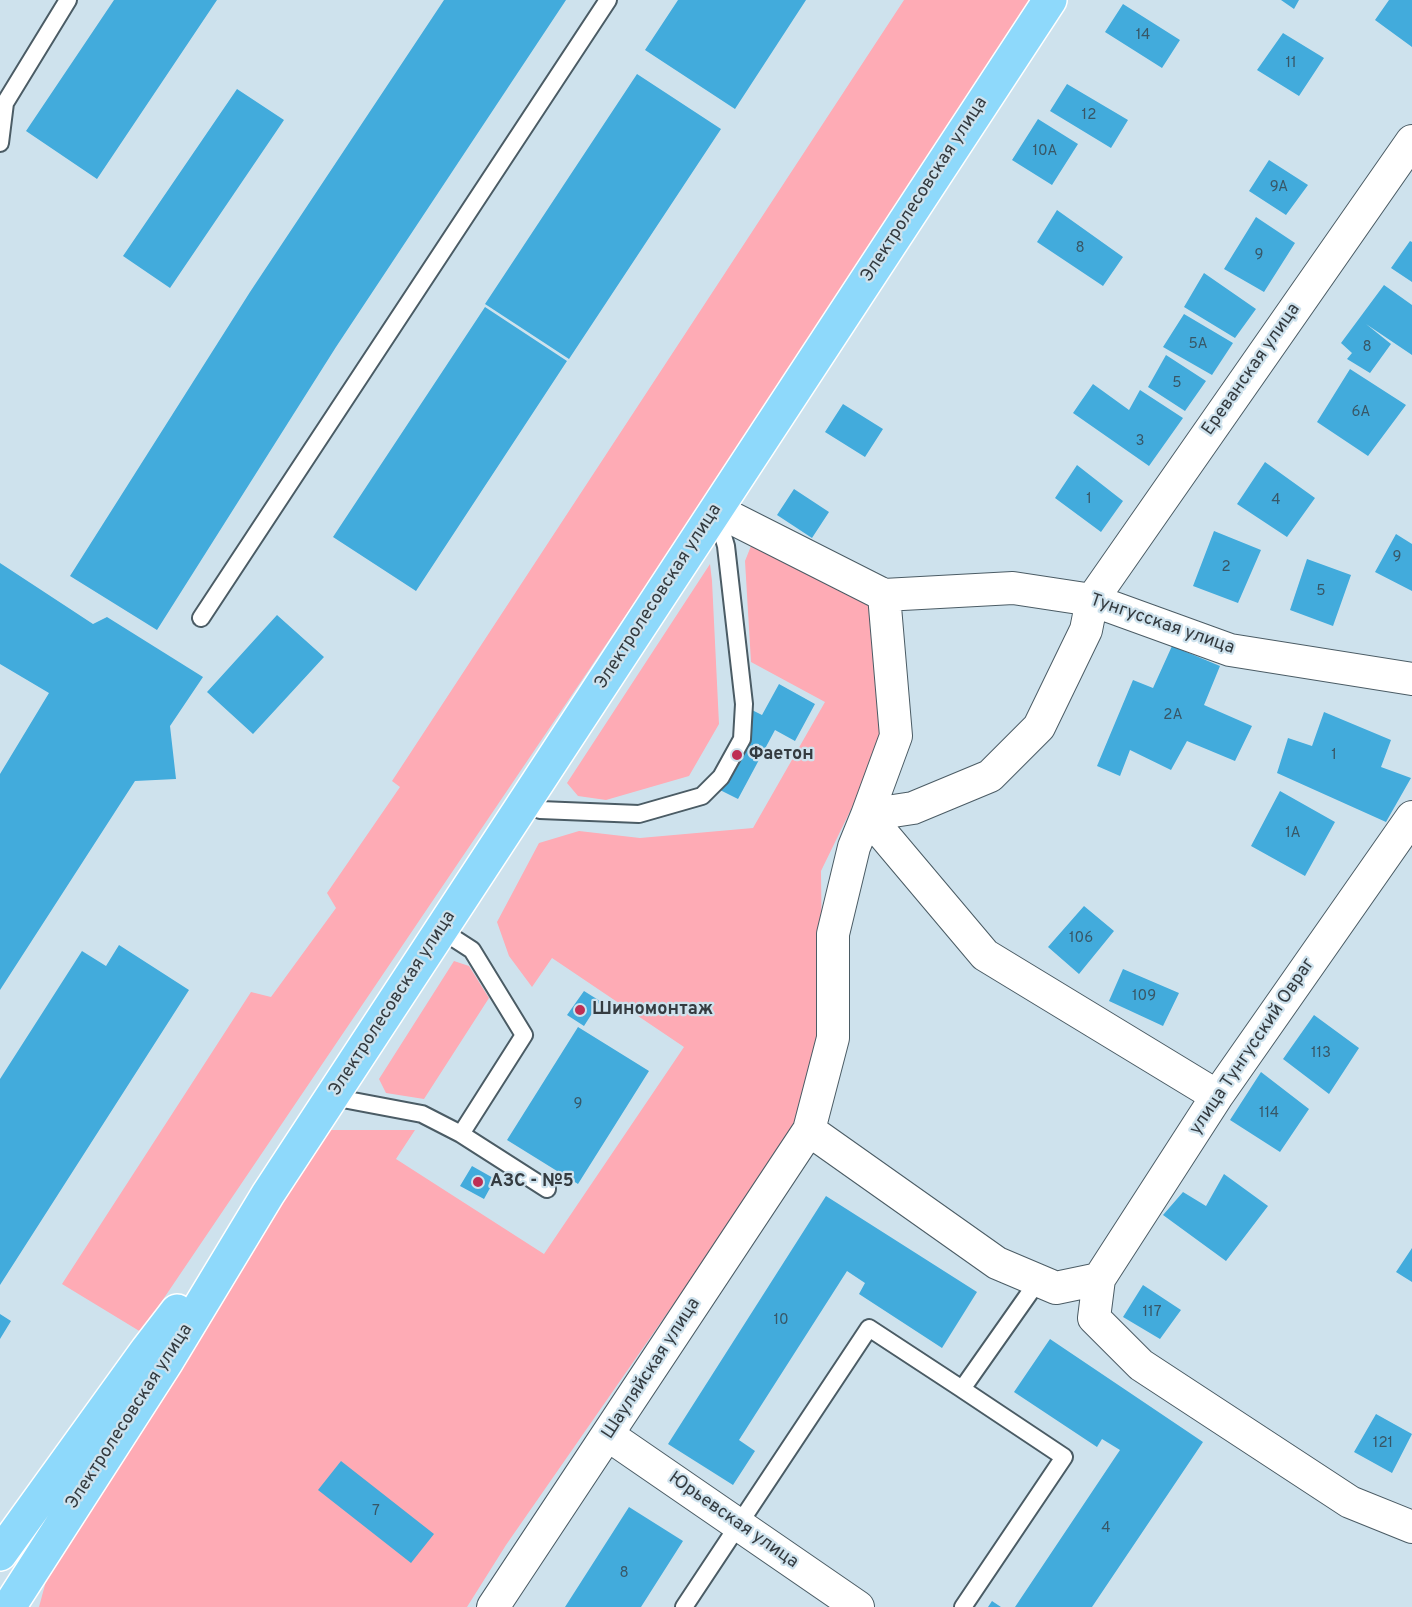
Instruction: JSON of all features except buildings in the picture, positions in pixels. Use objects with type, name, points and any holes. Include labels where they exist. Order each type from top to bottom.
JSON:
[{"type":"main road","name":"Электролесовская улица","points":[[9,1607],[167,1361],[268,1194],[1050,0]]},
{"type":"main road","name":"Электролесовская улица","points":[[0,1554],[147,1350],[268,1194]]},
{"type":"street","name":"Ереванская улица","points":[[1092,600],[1412,141]]},
{"type":"street","name":"Тунгусская улица","points":[[716,510],[884,595],[1013,588],[1092,600],[1230,650],[1412,679]]},
{"type":"street","name":"Шауляйская улица","points":[[493,1607],[809,1130],[833,1038],[833,934],[854,847],[896,736],[884,595]]},
{"type":"street","points":[[867,814],[913,808],[990,776],[1039,727],[1086,630],[1092,600]]},
{"type":"street","points":[[867,814],[985,955],[1217,1096]]},
{"type":"street","name":"улица Тунгусский Овраг","points":[[1099,1279],[1217,1096],[1412,818]]},
{"type":"street","points":[[809,1130],[997,1263],[1056,1288],[1099,1279],[1094,1318],[1142,1365],[1350,1502],[1412,1527]]},
{"type":"street","name":"Юрьевская улица","points":[[608,1435],[858,1607]]},
{"type":"lane","points":[[0,143],[5,103],[68,0]]},
{"type":"lane","points":[[201,618],[608,0]]},
{"type":"lane","points":[[524,804],[540,810],[639,814],[702,796],[721,777],[742,740],[744,704],[726,546],[716,510]]},
{"type":"lane","points":[[441,930],[472,950],[524,1035],[461,1134]]},
{"type":"lane","points":[[332,1097],[422,1114],[461,1134],[547,1189]]},
{"type":"lane","points":[[962,1389],[1038,1281]]},
{"type":"lane","points":[[684,1607],[869,1328],[1064,1457],[963,1607]]},
{"type":"shaded area","points":[[904,0],[1034,0],[701,504],[141,1332],[62,1284],[251,992],[271,997],[336,908],[327,893],[400,787],[392,781]]},
{"type":"shaded area","points":[[762,544],[876,605],[883,735],[856,799],[821,871],[823,1038],[798,1125],[506,1545],[467,1607],[39,1607],[46,1581],[328,1130],[415,1130],[396,1159],[544,1254],[684,1047],[552,958],[532,987],[509,956],[497,922],[539,843],[579,831],[640,838],[753,828],[825,702],[751,662],[745,561],[751,546]]},
{"type":"shaded area","points":[[710,564],[719,724],[689,776],[606,800],[578,796],[567,783]]},
{"type":"shaded area","points":[[454,961],[469,966],[489,998],[424,1099],[386,1093],[379,1079]]},
{"type":"place","name":"Фаетон","points":[[737,755]]},
{"type":"place","name":"Шиномонтаж","points":[[580,1010]]},
{"type":"place","name":"АЗС - №5","points":[[478,1182]]}]
